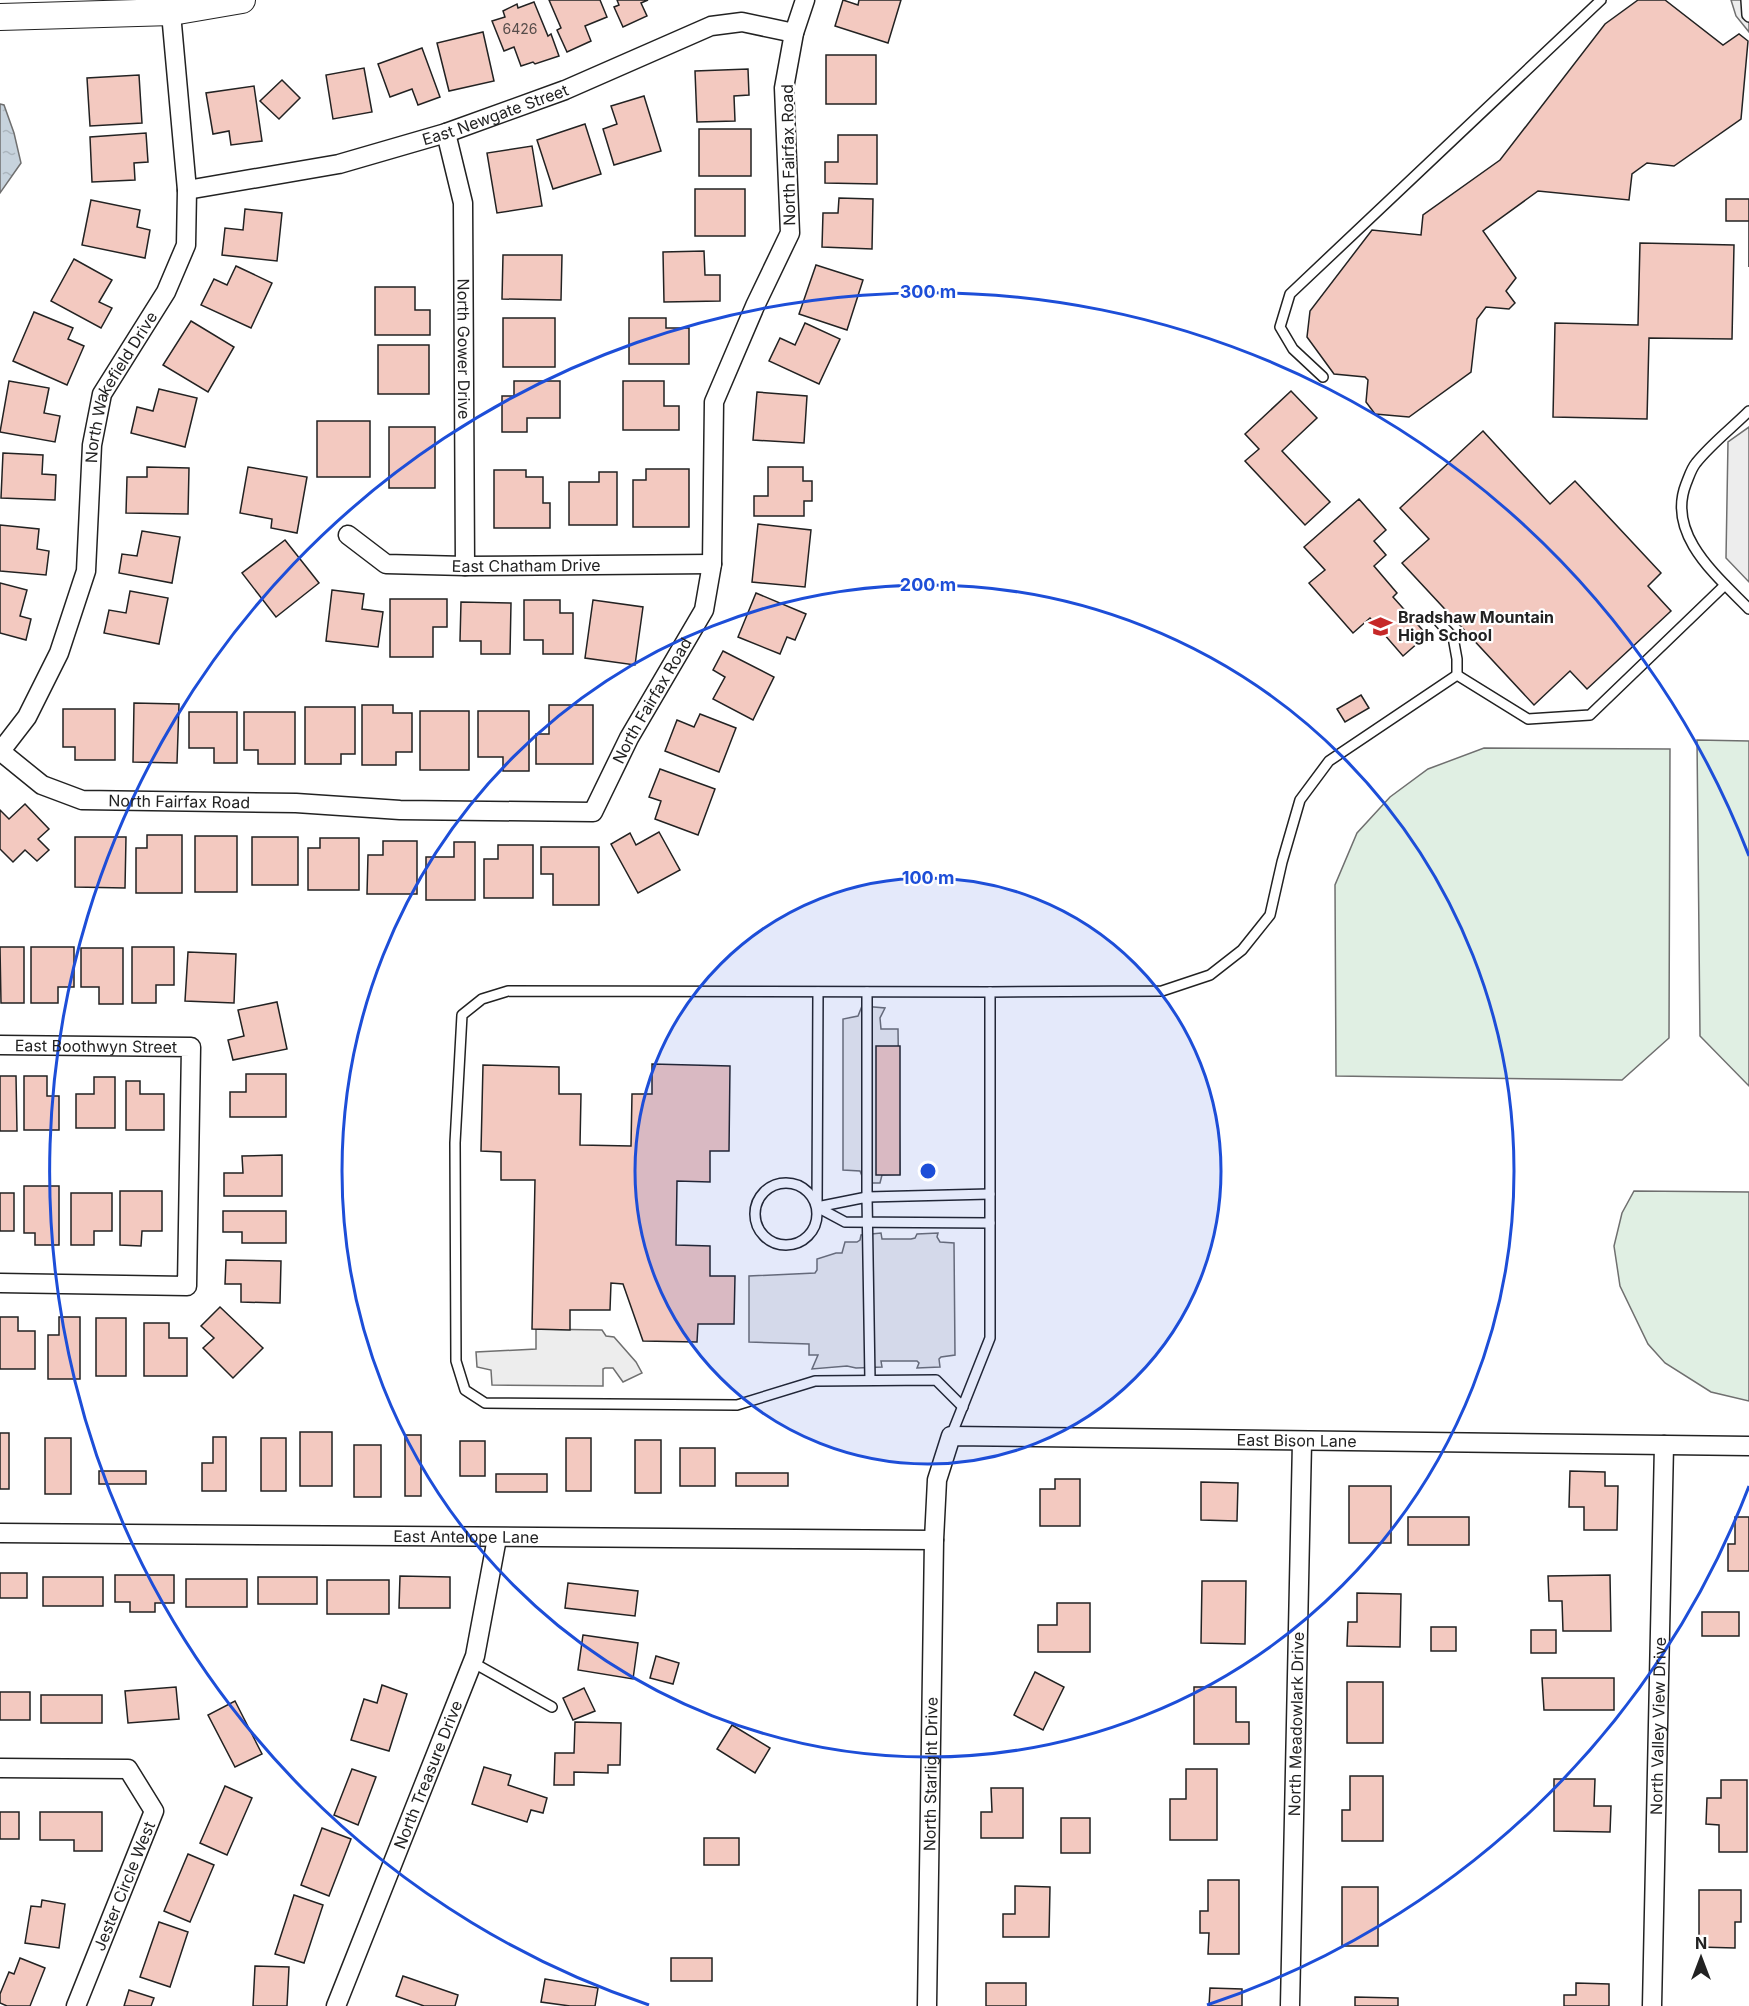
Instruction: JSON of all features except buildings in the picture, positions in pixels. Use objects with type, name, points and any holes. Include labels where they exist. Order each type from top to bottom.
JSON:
[{"type":"street","points":[[0,17],[242,0]]},
{"type":"street","name":"North Fairfax Road","points":[[0,752],[42,785],[82,800],[296,803],[400,810],[593,812],[629,738],[704,610],[712,564],[714,402],[789,233],[784,88],[794,33],[805,0]]},
{"type":"street","name":"North Wakefield Drive","points":[[0,752],[27,717],[59,653],[86,571],[92,445],[102,394],[166,292],[186,245],[187,190],[171,6]]},
{"type":"street","name":"East Newgate Street","points":[[187,190],[339,164],[446,133],[566,90],[711,26],[742,22],[794,33]]},
{"type":"street","name":"North Gower Drive","points":[[446,133],[463,203],[465,566]]},
{"type":"street","name":"East Chatham Drive","points":[[348,536],[386,564],[465,566],[712,564]]},
{"type":"street","name":"East Boothwyn Street","points":[[0,1045],[191,1047],[187,1286],[0,1283]]},
{"type":"street","points":[[934,1540],[937,1480],[951,1436]]},
{"type":"street","name":"East Bison Lane","points":[[951,1436],[1749,1446]]},
{"type":"street","name":"North Meadowlark Drive","points":[[1290,2006],[1302,1442]]},
{"type":"street","name":"North Valley View Drive","points":[[1652,2006],[1664,1445]]},
{"type":"street","name":"East Antelope Lane","points":[[0,1533],[934,1540]]},
{"type":"street","name":"North Treasure Drive","points":[[336,2006],[472,1662],[497,1538]]},
{"type":"street","name":"North Starlight Drive","points":[[927,2006],[934,1540]]},
{"type":"street","name":"Jester Circle West","points":[[0,1768],[128,1769],[154,1811],[76,2006]]},
{"type":"lane","points":[[1323,377],[1293,349],[1280,327],[1290,294],[1601,0]]},
{"type":"lane","points":[[1746,0],[1749,17]]},
{"type":"lane","points":[[1749,411],[1694,465],[1683,492],[1682,516],[1691,541],[1703,562],[1749,609]]},
{"type":"lane","points":[[1457,675],[1528,718],[1590,715],[1725,585]]},
{"type":"lane","points":[[1439,622],[1453,637],[1457,675]]},
{"type":"lane","points":[[963,1407],[936,1380],[815,1381],[737,1405],[484,1403],[465,1390],[456,1360],[455,1143],[462,1015],[482,999],[508,991],[1162,991],[1210,975],[1242,950],[1270,915],[1300,800],[1329,761],[1457,675]]},
{"type":"lane","points":[[818,992],[817,1207],[818,1217],[815,1227],[801,1242],[792,1245],[772,1242],[758,1228],[755,1208],[759,1198],[766,1190],[785,1183],[796,1184],[805,1189],[813,1197],[817,1207],[845,1222],[990,1223]]},
{"type":"lane","points":[[867,992],[870,1380]]},
{"type":"lane","points":[[951,1436],[990,1338],[990,992]]},
{"type":"lane","points":[[817,1207],[867,1197],[990,1194]]},
{"type":"lane","points":[[472,1662],[552,1707]]},
{"type":"green space","points":[[1697,740],[1749,741],[1749,1086],[1700,1036]]},
{"type":"green space","points":[[1484,748],[1670,749],[1669,1038],[1622,1080],[1336,1076],[1335,885],[1357,833],[1390,797],[1428,769]]},
{"type":"green space","points":[[1634,1191],[1749,1192],[1749,1401],[1711,1392],[1665,1363],[1648,1344],[1620,1286],[1614,1246],[1622,1213]]},
{"type":"shaded area","points":[[1731,0],[1749,0],[1749,32],[1736,16]]},
{"type":"shaded area","points":[[1749,427],[1749,582],[1726,558],[1728,442]]},
{"type":"shaded area","points":[[862,1006],[885,1008],[880,1018],[881,1029],[898,1029],[900,1174],[882,1175],[880,1183],[862,1183],[860,1171],[843,1170],[843,1019],[858,1016]]},
{"type":"shaded area","points":[[881,1233],[882,1239],[911,1239],[917,1234],[938,1233],[937,1237],[940,1242],[954,1243],[955,1355],[941,1357],[940,1367],[917,1368],[919,1363],[917,1361],[881,1361],[882,1367],[847,1366],[812,1369],[818,1355],[809,1355],[809,1344],[749,1342],[749,1276],[815,1273],[817,1259],[842,1253],[845,1242],[857,1242],[861,1235]]},
{"type":"shaded area","points":[[536,1329],[602,1330],[606,1336],[614,1337],[636,1362],[642,1373],[623,1382],[613,1368],[605,1368],[603,1369],[603,1386],[492,1385],[491,1370],[477,1367],[476,1352],[536,1349]]},
{"type":"water","points":[[0,104],[4,105],[14,133],[21,163],[0,193]]},
{"type":"place","name":"Bradshaw Mountain High School","points":[[1380,626]]}]
